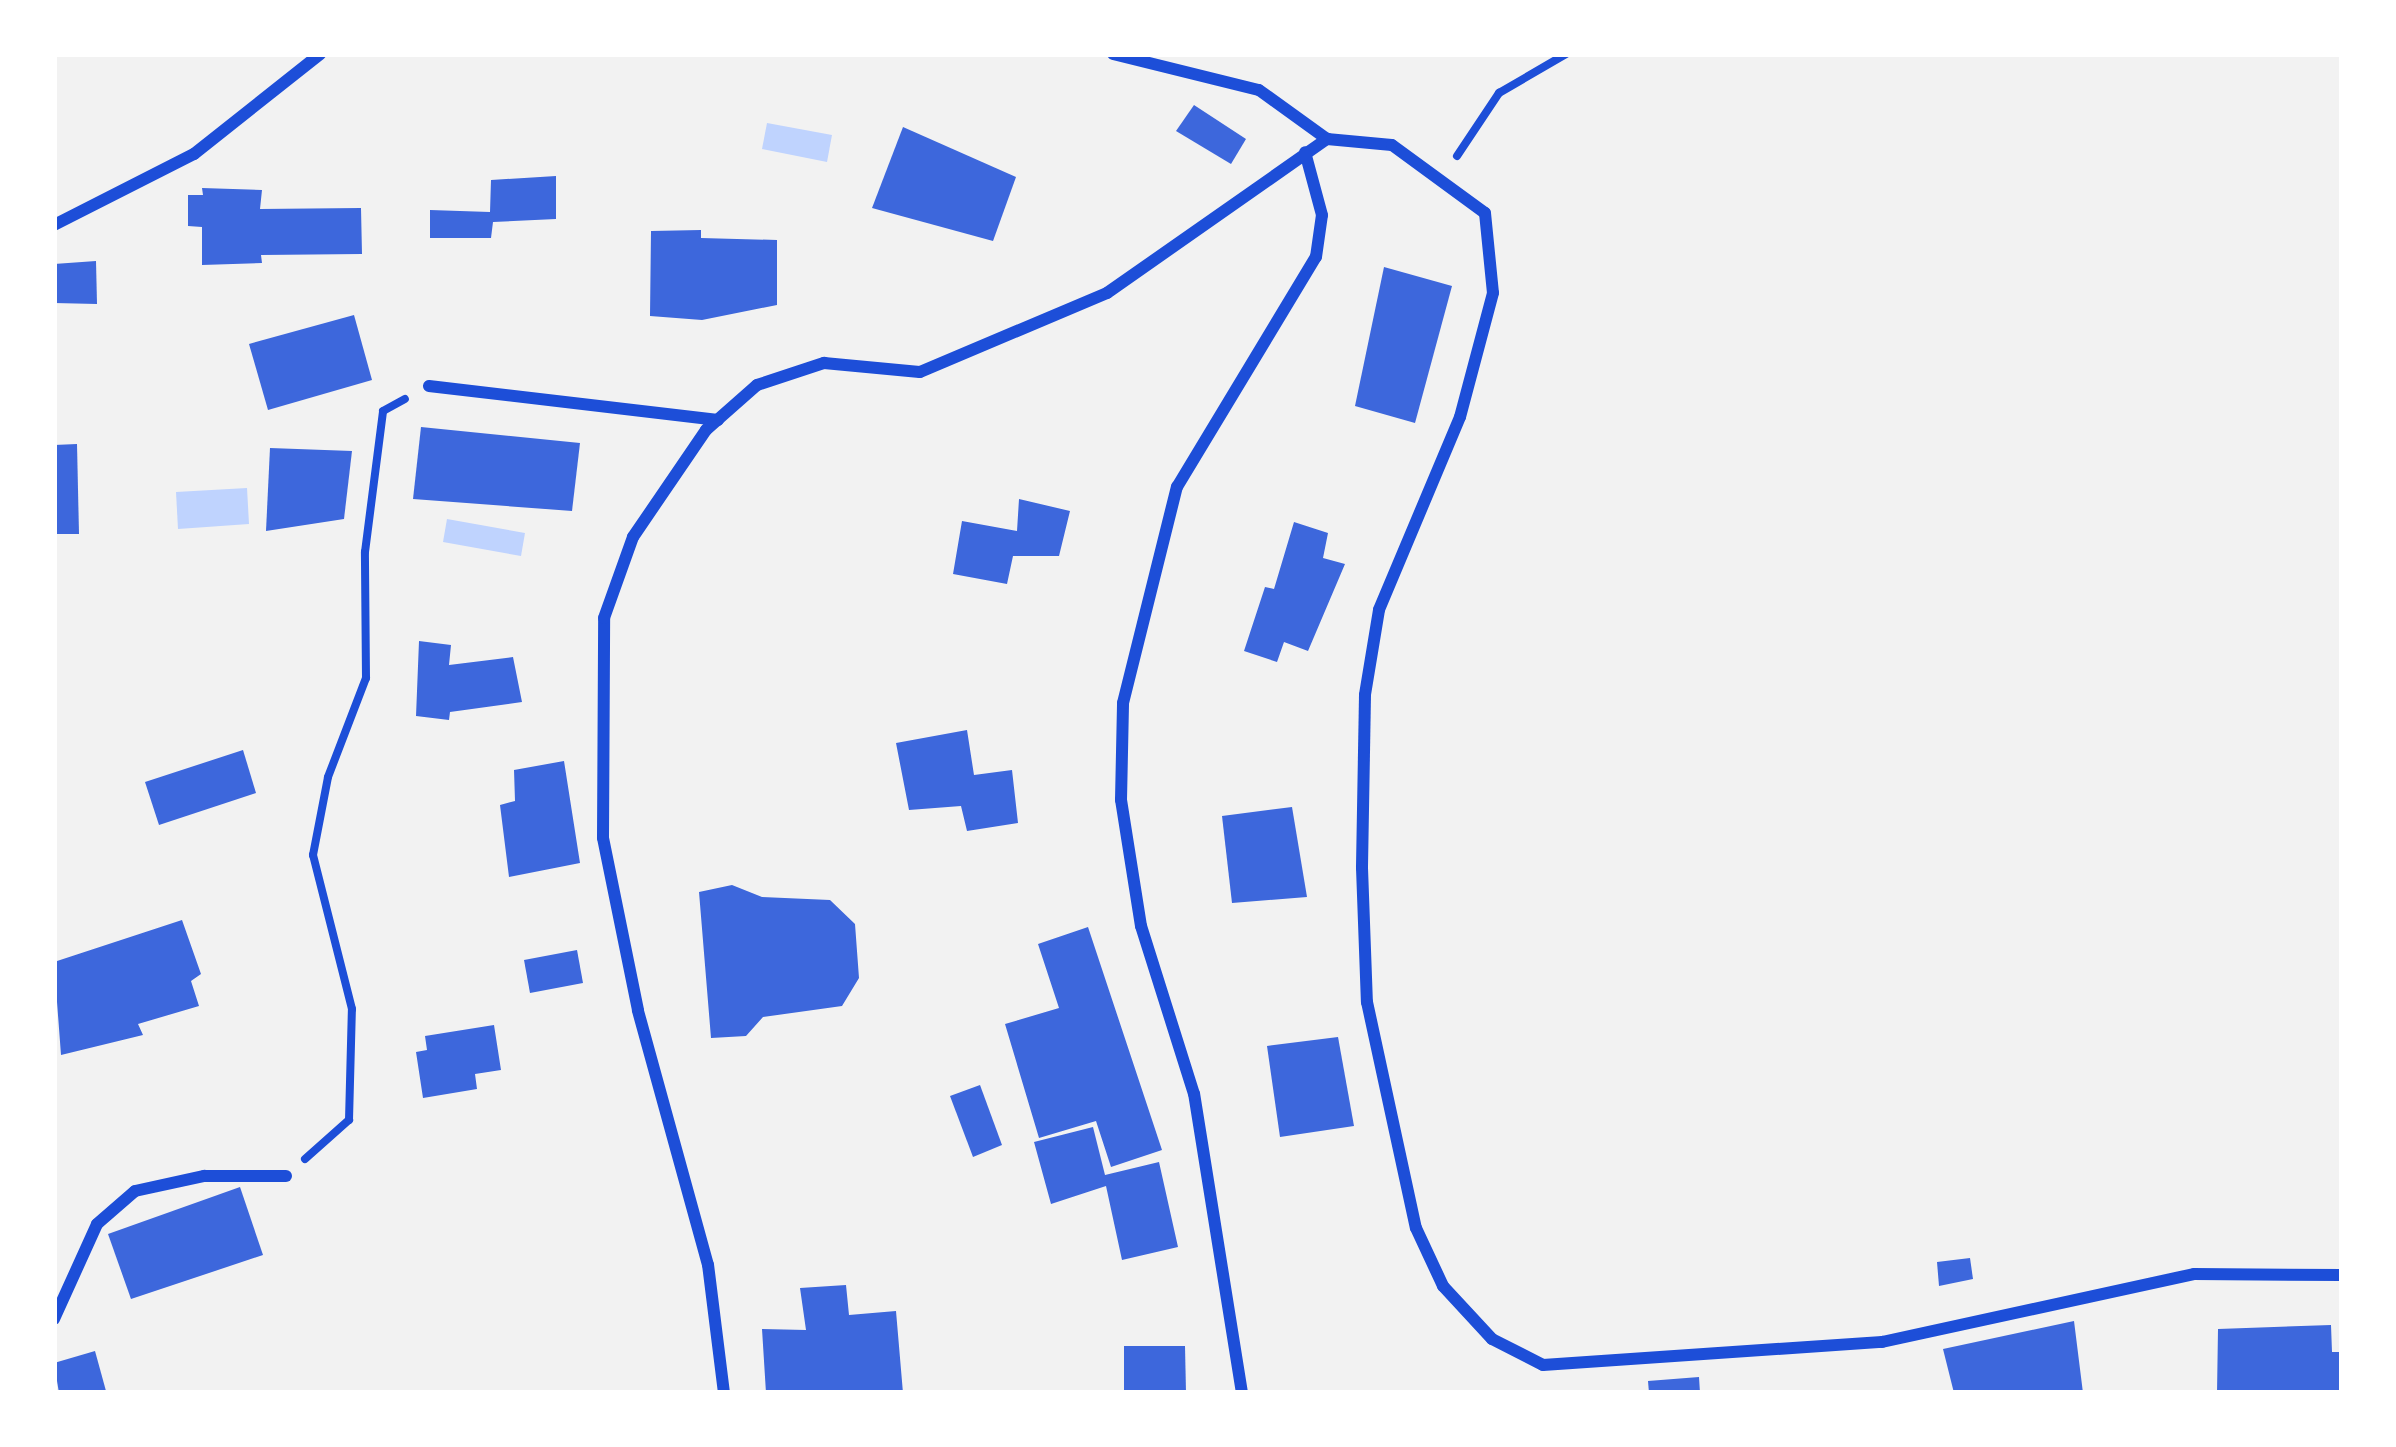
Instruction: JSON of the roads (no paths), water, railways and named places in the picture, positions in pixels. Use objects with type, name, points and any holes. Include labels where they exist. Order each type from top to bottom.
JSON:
[{"type":"street","points":[[54,225],[194,154],[320,54]]},
{"type":"street","points":[[1113,54],[1259,90],[1327,139],[1392,145],[1443,177],[1485,213],[1492,293],[1460,417],[1379,610],[1364,694],[1362,868],[1367,1002],[1416,1228],[1442,1286],[1492,1340],[1543,1366],[1882,1342],[2194,1274],[2342,1275]]},
{"type":"street","points":[[724,1393],[708,1265],[638,1010],[603,838],[600,705],[604,618],[633,537],[718,419],[758,385],[824,363],[920,372],[1107,292],[1327,139]]},
{"type":"street","points":[[1242,1393],[1194,1094],[1141,926],[1121,800],[1123,703],[1177,487],[1316,257],[1322,215],[1305,152]]},
{"type":"street","points":[[429,386],[718,419]]},
{"type":"street","points":[[54,1319],[58,1297],[97,1224],[135,1190],[205,1176],[286,1176]]},
{"type":"water","points":[[767,123],[832,135],[827,162],[762,149]]},
{"type":"water","points":[[247,488],[249,524],[178,529],[176,492]]},
{"type":"water","points":[[447,519],[525,533],[521,556],[443,542]]}]
